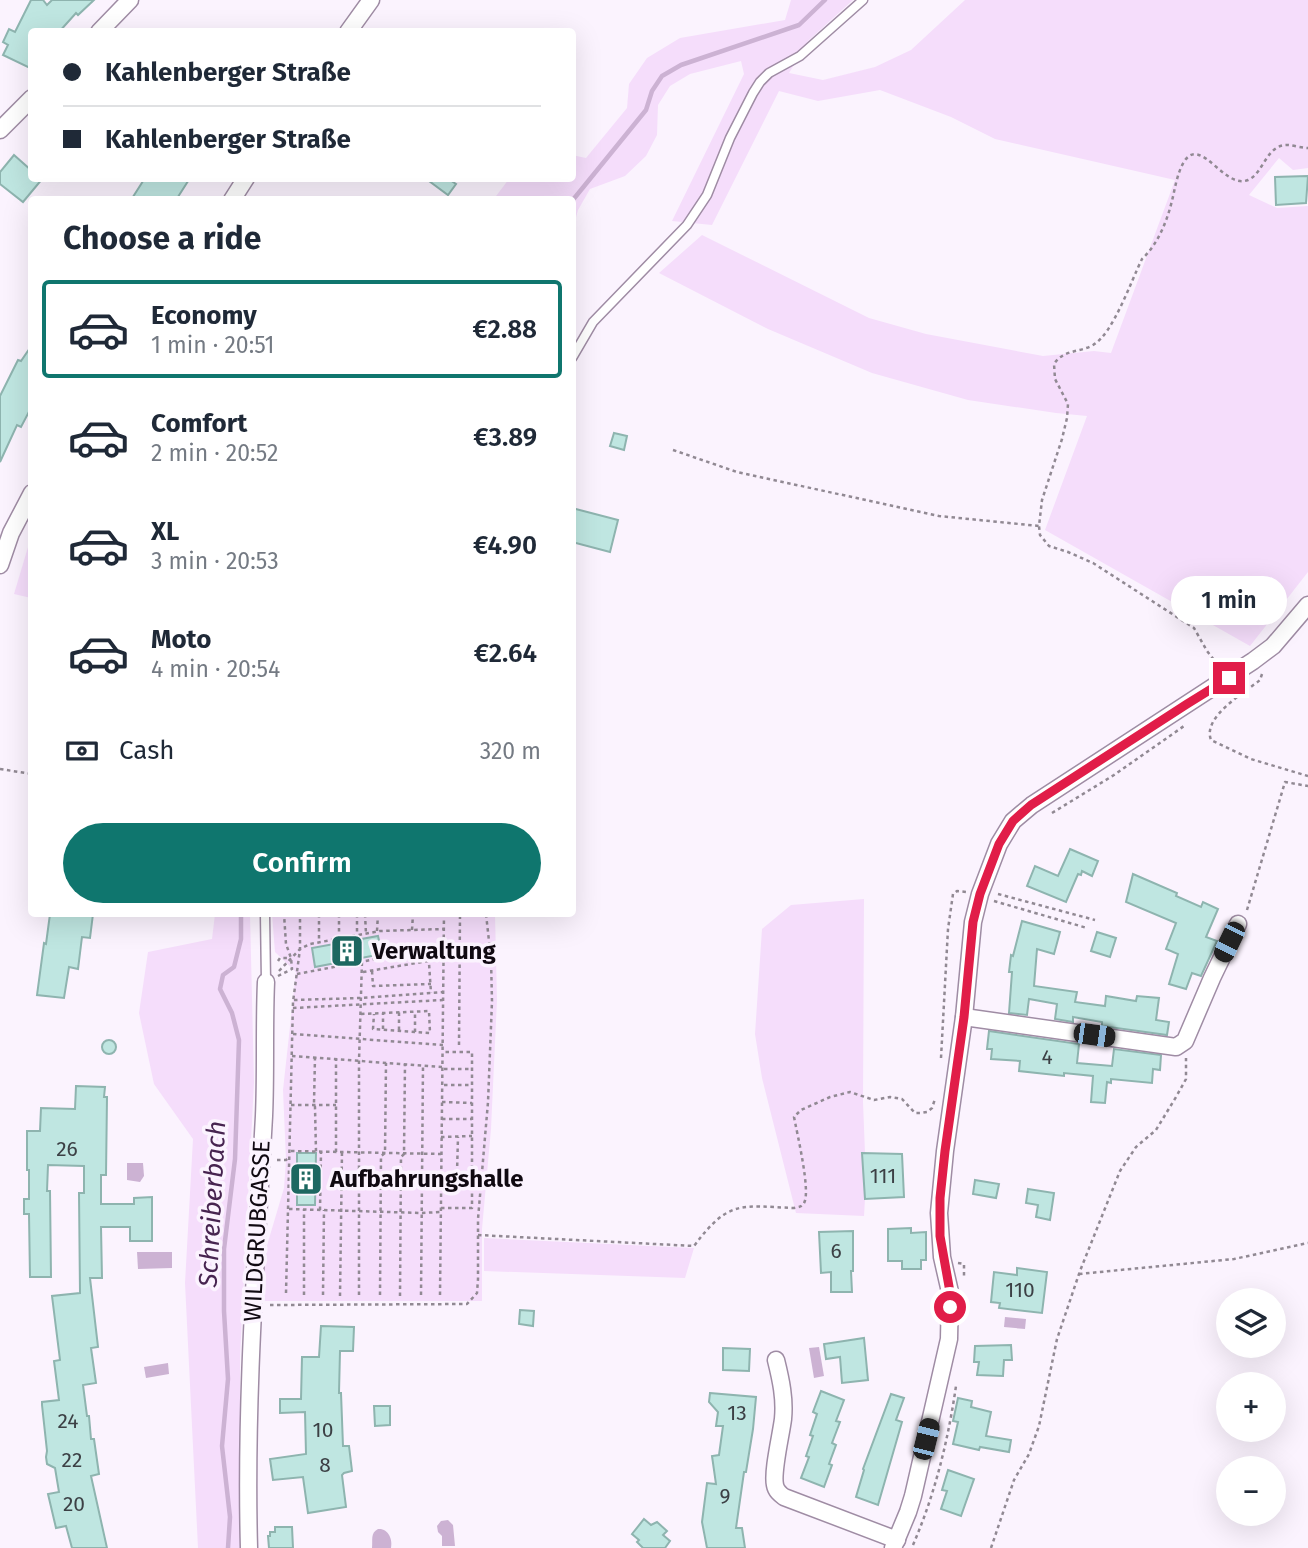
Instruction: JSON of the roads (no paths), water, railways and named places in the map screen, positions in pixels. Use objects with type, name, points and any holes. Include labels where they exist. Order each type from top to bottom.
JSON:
[{"type":"street","points":[[103,28],[130,0]]},
{"type":"street","points":[[351,28],[371,0]]},
{"type":"street","points":[[0,130],[28,102]]},
{"type":"street","points":[[0,565],[11,533],[28,501]]},
{"type":"street","points":[[776,1360],[783,1402],[774,1482],[778,1492],[784,1497],[895,1544],[913,1496],[949,1339],[950,1292],[942,1256],[940,1213],[945,1151],[964,1017],[973,922],[987,898],[999,844],[1013,821],[1051,792],[1229,678],[1273,646],[1308,605]]},
{"type":"street","points":[[964,1017],[1180,1045],[1185,1041],[1238,923]]},
{"type":"street","name":"WILDGRUBGASSE","points":[[249,1548],[247,1488],[253,1305],[264,1112],[266,982]]},
{"type":"lane","points":[[576,351],[593,322],[687,225],[707,195],[730,138],[760,82],[769,73],[800,56],[863,0]]},
{"type":"lane","name":"WILDGRUBGASSE","points":[[265,917],[266,982]]},
{"type":"waterway","name":"Schreiberbach","points":[[576,196],[646,110],[652,91],[662,76],[681,65],[799,25],[825,0]]},
{"type":"waterway","name":"Schreiberbach","points":[[228,1548],[230,1517],[222,1446],[228,1379],[224,1249],[235,1159],[239,1040],[232,1013],[220,989],[223,975],[234,967],[241,939],[241,917]]},
{"type":"place","name":"Verwaltung","points":[[347,951]]},
{"type":"place","name":"Aufbahrungshalle","points":[[306,1179]]}]
